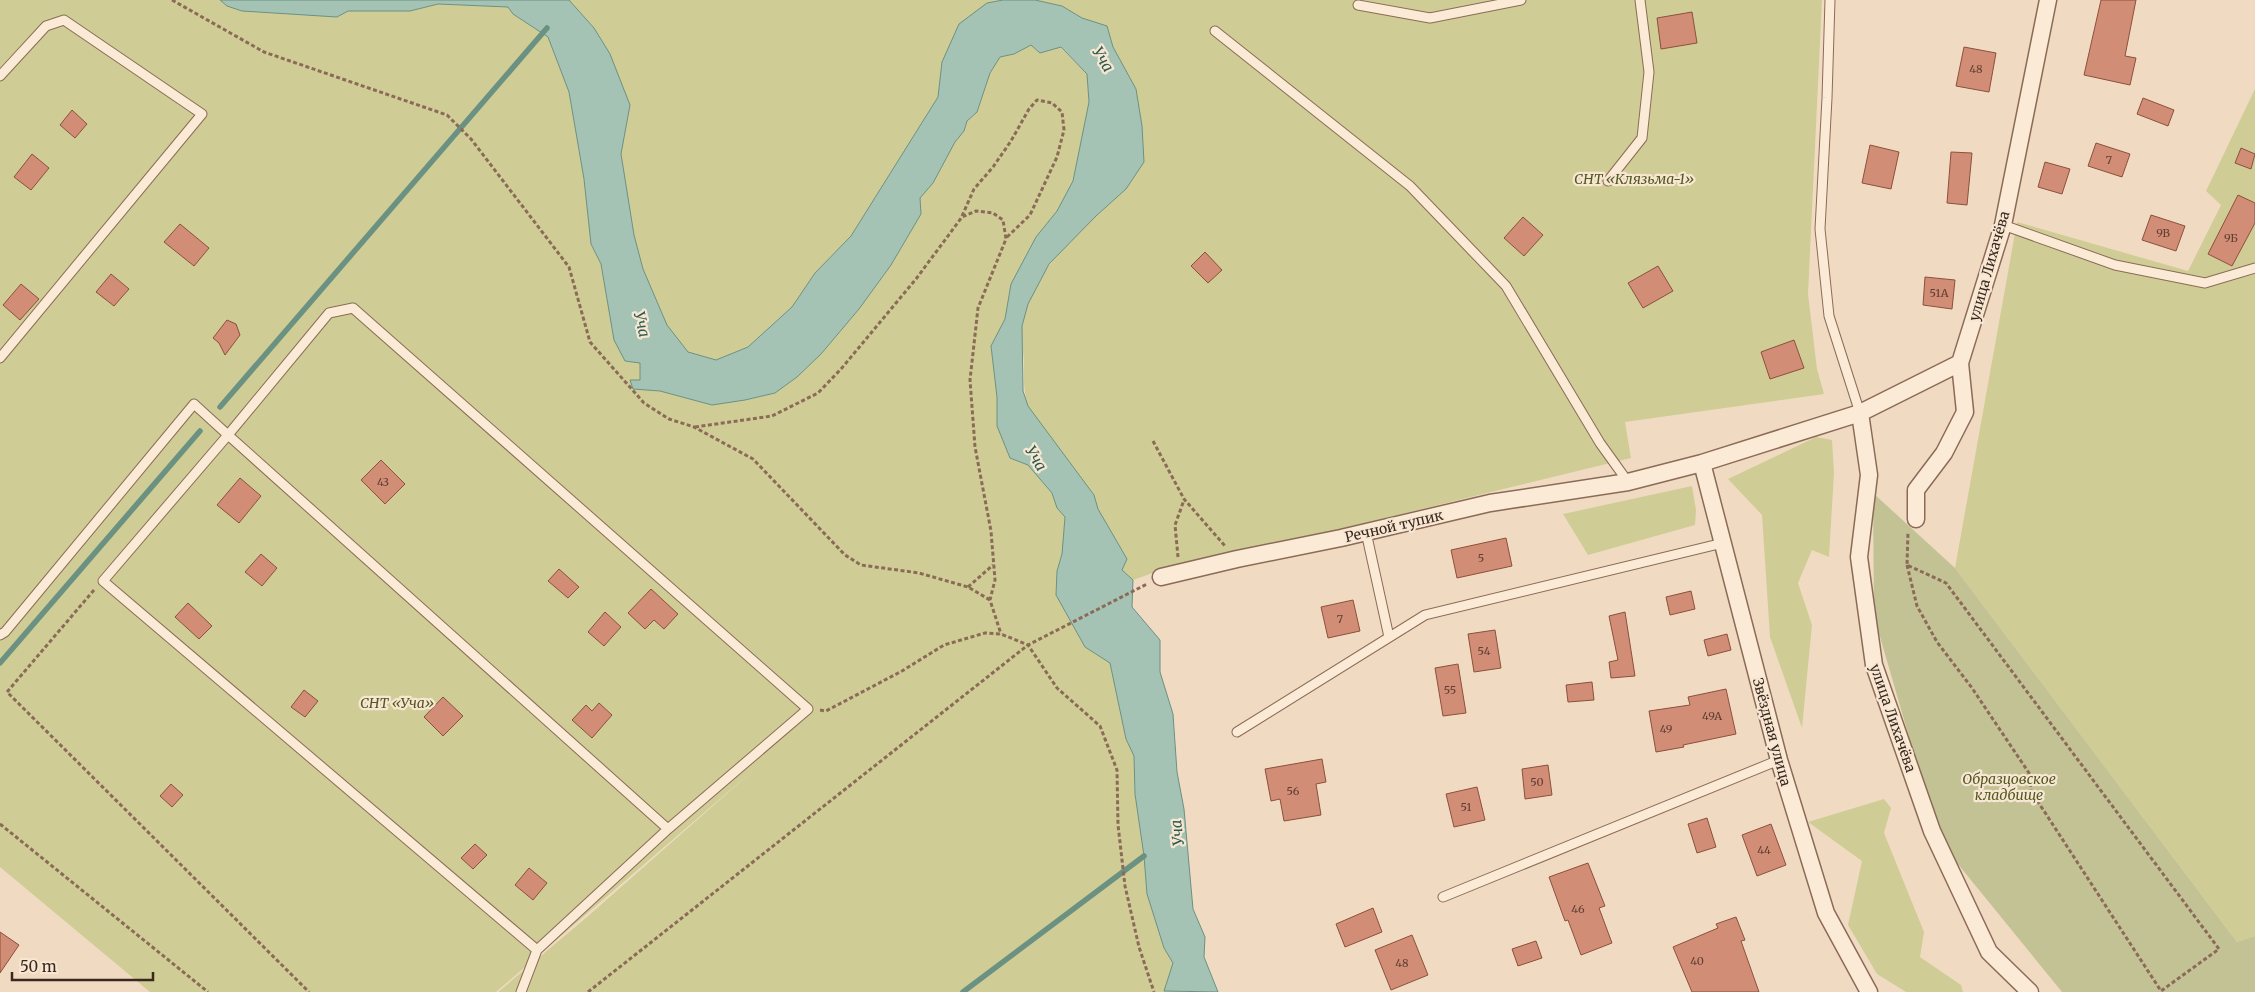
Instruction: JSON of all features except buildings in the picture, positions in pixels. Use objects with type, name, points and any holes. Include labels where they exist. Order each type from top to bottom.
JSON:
[{"type":"street","name":"улица Лихачёва","points":[[1916,519],[1916,490],[1944,453],[1965,412],[1960,363],[2003,225],[2048,0]]},
{"type":"street","name":"Речной тупик","points":[[1161,577],[1490,503],[1628,482],[1702,463],[1860,413],[1960,363]]},
{"type":"street","name":"улица Лихачёва","points":[[1860,413],[1869,475],[1859,557],[1874,665],[1932,831],[1988,952],[2030,992]]},
{"type":"street","name":"Звёздная улица","points":[[1702,463],[1779,760],[1826,913],[1869,992]]},
{"type":"lane","points":[[1358,5],[1430,18],[1520,0]]},
{"type":"lane","points":[[1608,181],[1642,138],[1649,72],[1640,0]]},
{"type":"lane","points":[[1830,0],[1820,229],[1828,316],[1860,413]]},
{"type":"lane","points":[[0,76],[46,26],[64,20],[202,114],[0,358]]},
{"type":"lane","points":[[1214,31],[1410,186],[1506,286],[1600,443],[1628,482]]},
{"type":"lane","points":[[2003,225],[2115,265],[2204,283],[2255,268]]},
{"type":"lane","points":[[521,992],[537,950],[668,829],[808,709],[353,308],[329,313],[228,435],[103,580],[537,950]]},
{"type":"lane","points":[[0,635],[5,632],[194,404],[668,829]]},
{"type":"lane","points":[[1366,532],[1389,637]]},
{"type":"lane","points":[[1237,732],[1425,615],[1723,543]]},
{"type":"lane","points":[[1443,897],[1779,760]]},
{"type":"path","points":[[172,0],[264,52],[447,115],[471,139],[568,267],[590,342],[644,403],[669,419],[694,427],[753,460],[845,555],[861,565],[919,573],[968,587],[990,600]]},
{"type":"path","points":[[694,427],[772,416],[818,393],[841,369],[916,279],[962,217],[974,189],[993,167],[1036,100],[1052,103],[1062,112],[1064,130],[1058,157],[1030,215],[1006,239],[978,308],[970,380],[975,448],[991,531],[995,580],[990,600],[1002,634]]},
{"type":"path","points":[[962,217],[976,211],[994,212],[1003,220],[1006,239]]},
{"type":"path","points":[[1153,441],[1184,499],[1237,559]]},
{"type":"path","points":[[1179,572],[1175,525],[1184,499]]},
{"type":"path","points":[[1907,565],[1946,583],[2219,949],[2161,991],[2031,791],[2029,773],[1972,688],[1937,642],[1917,606],[1907,565],[1907,534],[1916,519]]},
{"type":"path","points":[[968,587],[993,565]]},
{"type":"path","points":[[588,992],[1028,645],[1161,577]]},
{"type":"path","points":[[103,580],[7,692],[309,992]]},
{"type":"path","points":[[808,709],[826,711],[902,671],[944,645],[985,633],[1002,634],[1028,645],[1057,688],[1100,726],[1117,770],[1118,825],[1125,886],[1139,947],[1154,992]]},
{"type":"path","points":[[0,824],[208,992]]},
{"type":"green space","name":"СНТ «Уча»","points":[[0,0],[220,0],[227,6],[337,17],[348,11],[410,11],[438,4],[509,7],[513,14],[548,37],[569,92],[584,179],[591,244],[601,264],[614,340],[640,363],[640,381],[630,380],[633,389],[660,391],[712,405],[775,393],[821,354],[859,309],[891,265],[921,214],[919,198],[933,183],[955,142],[964,131],[967,121],[977,112],[990,73],[1000,57],[1014,54],[1031,45],[1040,53],[1060,47],[1087,74],[1089,102],[1073,181],[1057,211],[1036,237],[1011,284],[1005,319],[991,346],[997,397],[997,426],[1010,458],[1028,464],[1052,493],[1057,508],[1065,517],[1062,554],[1057,571],[1056,595],[1085,647],[1110,662],[1126,739],[1134,756],[1135,794],[1144,856],[1147,894],[1164,948],[1173,963],[1165,990],[1186,992],[498,992],[587,917],[757,767],[496,992],[150,992],[0,867]]},
{"type":"green space","points":[[569,0],[1003,0],[987,3],[942,62],[938,97],[851,236],[815,273],[793,307],[748,347],[716,360],[688,352],[667,325],[643,269],[634,235],[621,154],[630,105],[594,28]]},
{"type":"green space","name":"СНТ «Клязьма-1»","points":[[1035,0],[1822,0],[1808,294],[1817,369],[1824,394],[1625,422],[1631,458],[1241,553],[1178,564],[1133,580],[1122,570],[1127,559],[1098,509],[1094,495],[1028,406],[1024,378],[1022,326],[1026,306],[1047,268],[1094,217],[1126,189],[1136,89],[1113,47],[1107,27],[1082,18],[1062,6]]},
{"type":"green space","points":[[2255,89],[2255,936],[2237,942],[1955,568],[2017,222],[2188,271],[2221,205],[2206,191]]},
{"type":"green space","points":[[1816,437],[1832,440],[1834,473],[1829,557],[1812,550],[1798,583],[1812,625],[1802,728],[1770,637],[1762,515],[1728,479]]},
{"type":"green space","points":[[1692,486],[1696,510],[1695,525],[1588,555],[1563,514]]},
{"type":"green space","name":"Образцовское кладбище","points":[[1873,493],[1955,568],[2237,942],[2255,936],[2255,992],[2062,992],[1922,820],[1909,737],[1874,616]]},
{"type":"green space","points":[[1884,799],[1891,808],[1884,833],[1924,932],[1920,957],[1961,985],[1963,992],[1906,992],[1877,974],[1848,925],[1862,861],[1808,822]]},
{"type":"water","name":"Уча","points":[[220,0],[569,0],[594,28],[610,54],[630,105],[621,154],[634,235],[643,269],[667,325],[688,352],[716,360],[748,347],[792,307],[815,273],[851,236],[938,97],[942,62],[959,24],[987,3],[1003,0],[1035,0],[1062,6],[1082,18],[1107,26],[1113,47],[1136,89],[1142,126],[1144,162],[1126,189],[1096,216],[1049,264],[1028,304],[1022,326],[1023,391],[1028,406],[1094,495],[1098,509],[1127,559],[1122,570],[1133,580],[1132,607],[1160,640],[1160,672],[1173,714],[1177,772],[1184,809],[1193,909],[1205,937],[1204,957],[1218,992],[1164,991],[1173,963],[1164,948],[1147,894],[1144,856],[1135,794],[1134,756],[1126,739],[1110,663],[1085,647],[1056,595],[1057,571],[1062,554],[1065,517],[1057,508],[1052,493],[1028,465],[1010,458],[997,426],[997,397],[991,346],[1005,319],[1011,284],[1036,237],[1057,211],[1073,181],[1089,102],[1087,74],[1061,47],[1040,53],[1031,45],[1014,54],[1000,57],[990,73],[977,112],[967,121],[964,131],[955,142],[933,183],[920,198],[921,214],[891,265],[859,309],[821,354],[797,377],[775,393],[712,405],[660,391],[633,389],[630,380],[640,380],[640,363],[625,361],[614,340],[601,264],[591,244],[584,179],[569,92],[548,37],[513,14],[508,7],[438,4],[410,11],[348,11],[337,17],[242,11],[227,6]]},
{"type":"waterway","points":[[220,407],[547,28]]},
{"type":"waterway","points":[[0,663],[200,431]]},
{"type":"waterway","points":[[963,992],[1144,856]]}]
